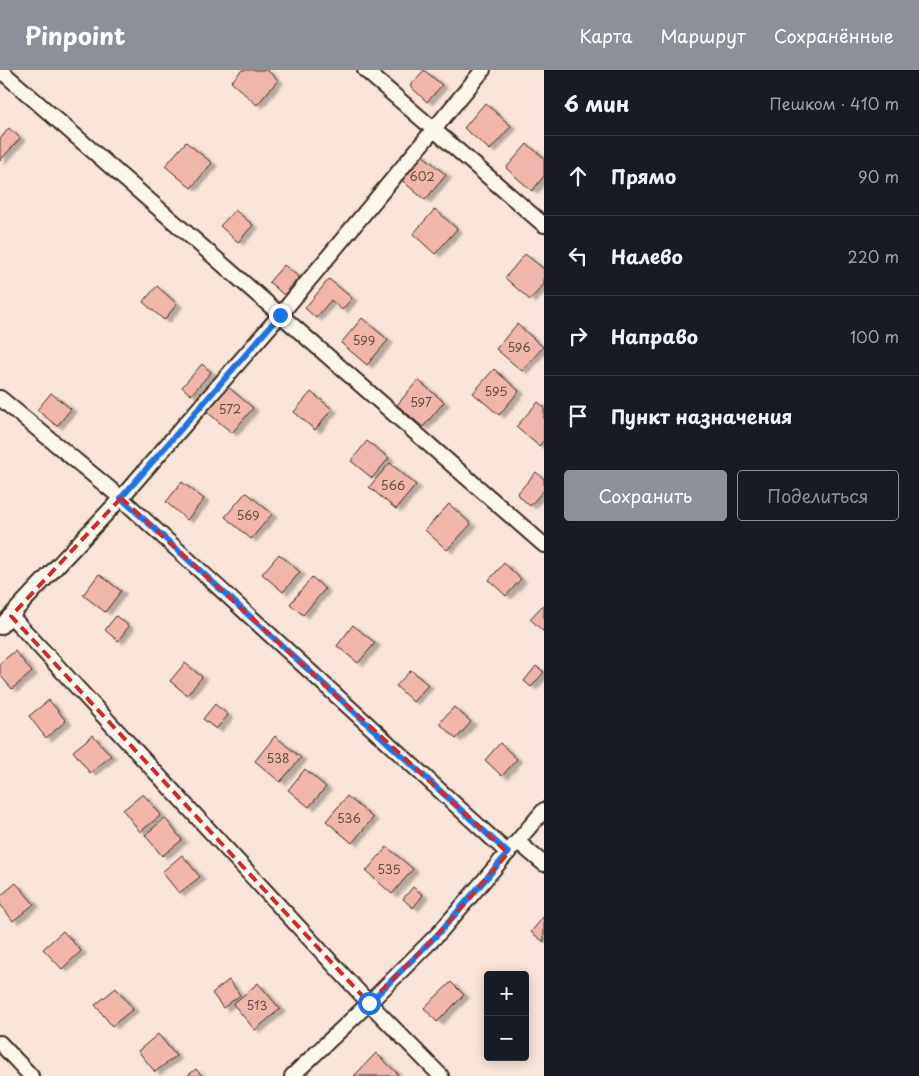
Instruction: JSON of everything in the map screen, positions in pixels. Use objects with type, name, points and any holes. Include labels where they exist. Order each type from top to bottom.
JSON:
[{"type":"street","points":[[0,70],[544,545]]},
{"type":"street","points":[[365,70],[544,225]]},
{"type":"street","points":[[0,627],[121,498],[280,315],[483,70]]},
{"type":"street","points":[[0,398],[121,498],[508,853]]},
{"type":"street","points":[[11,616],[369,1003],[441,1076]]},
{"type":"street","points":[[292,1076],[440,932],[544,810]]},
{"type":"street","points":[[518,842],[544,864]]},
{"type":"street","points":[[0,1043],[31,1076]]},
{"type":"highlighted area","points":[[121,498],[508,853],[440,932],[369,1003],[11,616]]},
{"type":"building","points":[[242,70],[267,70],[278,80],[257,105],[231,82]]},
{"type":"building","points":[[424,70],[442,85],[427,102],[410,86]]},
{"type":"building","points":[[485,103],[511,126],[490,150],[464,128]]},
{"type":"building","points":[[9,128],[20,138],[0,161],[0,139]]},
{"type":"building","points":[[186,142],[212,163],[191,188],[165,166]]},
{"type":"building","points":[[527,144],[544,158],[544,176],[532,191],[506,168]]},
{"type":"building","points":[[420,153],[446,175],[425,200],[399,178]]},
{"type":"building","points":[[435,209],[457,229],[435,254],[413,234]]},
{"type":"building","points":[[235,210],[253,225],[238,242],[220,226]]},
{"type":"building","points":[[525,254],[544,269],[544,284],[530,300],[505,278]]},
{"type":"building","points":[[284,265],[299,277],[284,295],[269,282]]},
{"type":"building","points":[[329,279],[352,298],[342,310],[331,300],[316,318],[305,308]]},
{"type":"building","points":[[157,286],[177,304],[164,320],[143,302]]},
{"type":"building","points":[[362,318],[388,340],[367,365],[341,343]]},
{"type":"building","points":[[517,324],[543,347],[522,371],[496,349]]},
{"type":"building","points":[[202,364],[211,372],[191,395],[182,387]]},
{"type":"building","points":[[494,369],[519,391],[499,415],[473,393]]},
{"type":"building","points":[[418,380],[444,402],[423,427],[397,405]]},
{"type":"building","points":[[227,386],[253,408],[232,433],[206,411]]},
{"type":"building","points":[[311,392],[332,409],[315,430],[294,412]]},
{"type":"building","points":[[51,393],[71,409],[57,426],[37,410]]},
{"type":"building","points":[[538,402],[544,407],[544,440],[539,446],[516,427]]},
{"type":"building","points":[[367,441],[389,458],[372,478],[351,461]]},
{"type":"building","points":[[390,463],[416,485],[396,509],[369,487]]},
{"type":"building","points":[[536,472],[544,479],[544,490],[530,506],[517,494]]},
{"type":"building","points":[[182,482],[204,499],[187,520],[166,502]]},
{"type":"building","points":[[246,492],[272,514],[251,539],[225,517]]},
{"type":"building","points":[[449,504],[471,524],[447,550],[425,530]]},
{"type":"building","points":[[279,554],[300,572],[283,592],[262,574]]},
{"type":"building","points":[[504,563],[521,579],[506,596],[489,580]]},
{"type":"building","points":[[99,574],[121,591],[105,612],[83,595]]},
{"type":"building","points":[[312,577],[325,589],[303,615],[290,604]]},
{"type":"building","points":[[544,604],[544,632],[530,619]]},
{"type":"building","points":[[116,616],[129,626],[118,641],[105,630]]},
{"type":"building","points":[[353,625],[375,643],[358,663],[337,646]]},
{"type":"building","points":[[15,651],[32,672],[12,689],[0,675],[0,663]]},
{"type":"building","points":[[185,663],[202,677],[187,695],[170,681]]},
{"type":"building","points":[[536,666],[544,672],[531,687],[524,681]]},
{"type":"building","points":[[411,670],[428,685],[413,702],[396,686]]},
{"type":"building","points":[[49,700],[66,721],[46,738],[29,716]]},
{"type":"building","points":[[215,704],[228,715],[216,729],[203,719]]},
{"type":"building","points":[[454,707],[471,722],[456,739],[439,723]]},
{"type":"building","points":[[93,735],[111,756],[90,773],[73,751]]},
{"type":"building","points":[[275,736],[301,758],[280,782],[255,761]]},
{"type":"building","points":[[500,743],[517,759],[502,776],[485,760]]},
{"type":"building","points":[[305,769],[326,787],[309,807],[288,790]]},
{"type":"building","points":[[143,794],[161,815],[140,832],[123,810]]},
{"type":"building","points":[[347,796],[373,818],[352,843],[326,821]]},
{"type":"building","points":[[165,818],[182,840],[162,856],[145,835]]},
{"type":"building","points":[[387,847],[413,869],[392,894],[366,871]]},
{"type":"building","points":[[182,855],[200,877],[179,893],[162,872]]},
{"type":"building","points":[[16,883],[34,904],[13,921],[0,904],[0,896]]},
{"type":"building","points":[[413,887],[423,895],[413,908],[403,899]]},
{"type":"building","points":[[544,916],[544,942],[531,932]]},
{"type":"building","points":[[63,931],[81,951],[62,969],[43,949]]},
{"type":"building","points":[[229,980],[240,995],[223,1008],[212,993]]},
{"type":"building","points":[[451,982],[464,995],[437,1022],[424,1008]]},
{"type":"building","points":[[258,983],[280,1009],[255,1030],[233,1004]]},
{"type":"building","points":[[116,988],[133,1009],[112,1026],[95,1005]]},
{"type":"building","points":[[158,1034],[176,1056],[155,1072],[138,1051]]},
{"type":"building","points":[[376,1053],[398,1074],[395,1076],[354,1076]]},
{"type":"building","points":[[196,1069],[202,1076],[187,1076]]},
{"type":"route","points":[[280,315],[121,498],[508,853],[440,932],[369,1003]]}]
